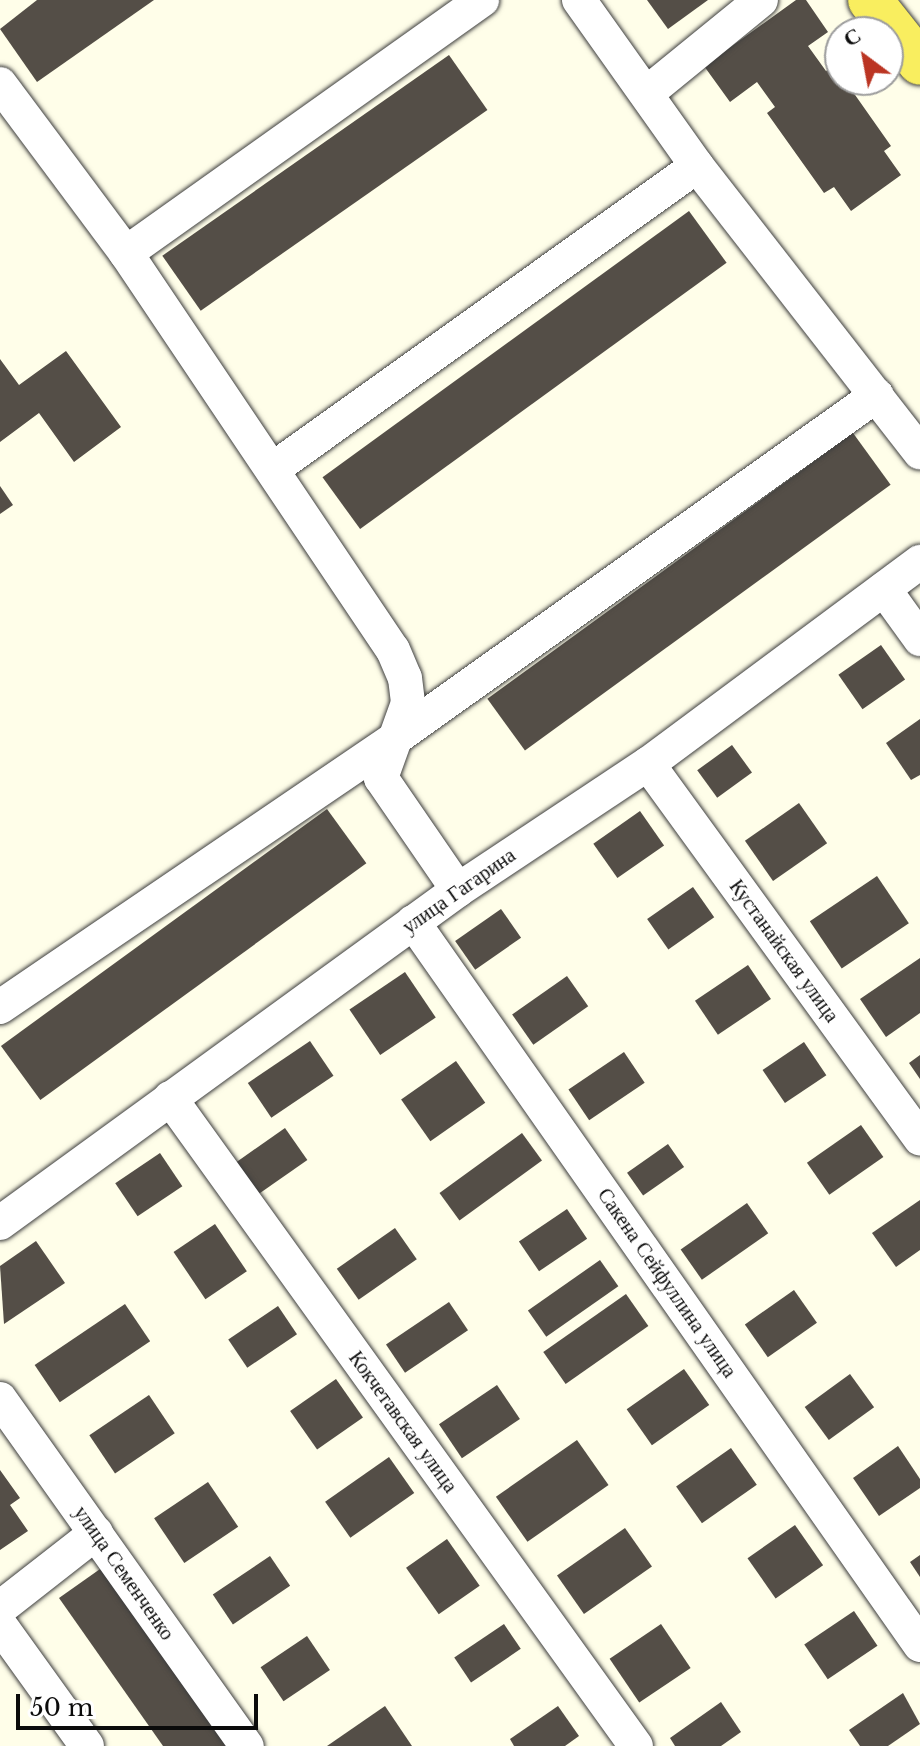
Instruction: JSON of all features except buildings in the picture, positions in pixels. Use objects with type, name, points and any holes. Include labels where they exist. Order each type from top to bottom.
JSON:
[{"type":"main road","points":[[870,0],[920,63]]},
{"type":"street","points":[[126,253],[482,0]]},
{"type":"street","points":[[579,0],[697,166],[920,452]]},
{"type":"street","points":[[647,93],[761,0]]},
{"type":"street","points":[[0,84],[126,253],[393,650],[405,678],[408,703],[381,778],[458,890]]},
{"type":"street","points":[[273,469],[697,166]]},
{"type":"street","points":[[0,1007],[397,737],[877,395]]},
{"type":"street","name":"улица Гагарина","points":[[0,1223],[458,890],[648,764],[920,562]]},
{"type":"street","points":[[884,589],[920,639]]},
{"type":"street","name":"Кустанайская улица","points":[[648,764],[920,1139]]},
{"type":"street","name":"Сакена Сейфуллина улица","points":[[413,922],[920,1645]]},
{"type":"street","name":"Кокчетавская улица","points":[[170,1098],[636,1746]]},
{"type":"street","name":"улица Семенченко","points":[[0,1399],[247,1746]]},
{"type":"street","points":[[0,1608],[96,1533]]},
{"type":"street","points":[[0,1625],[87,1746]]}]
